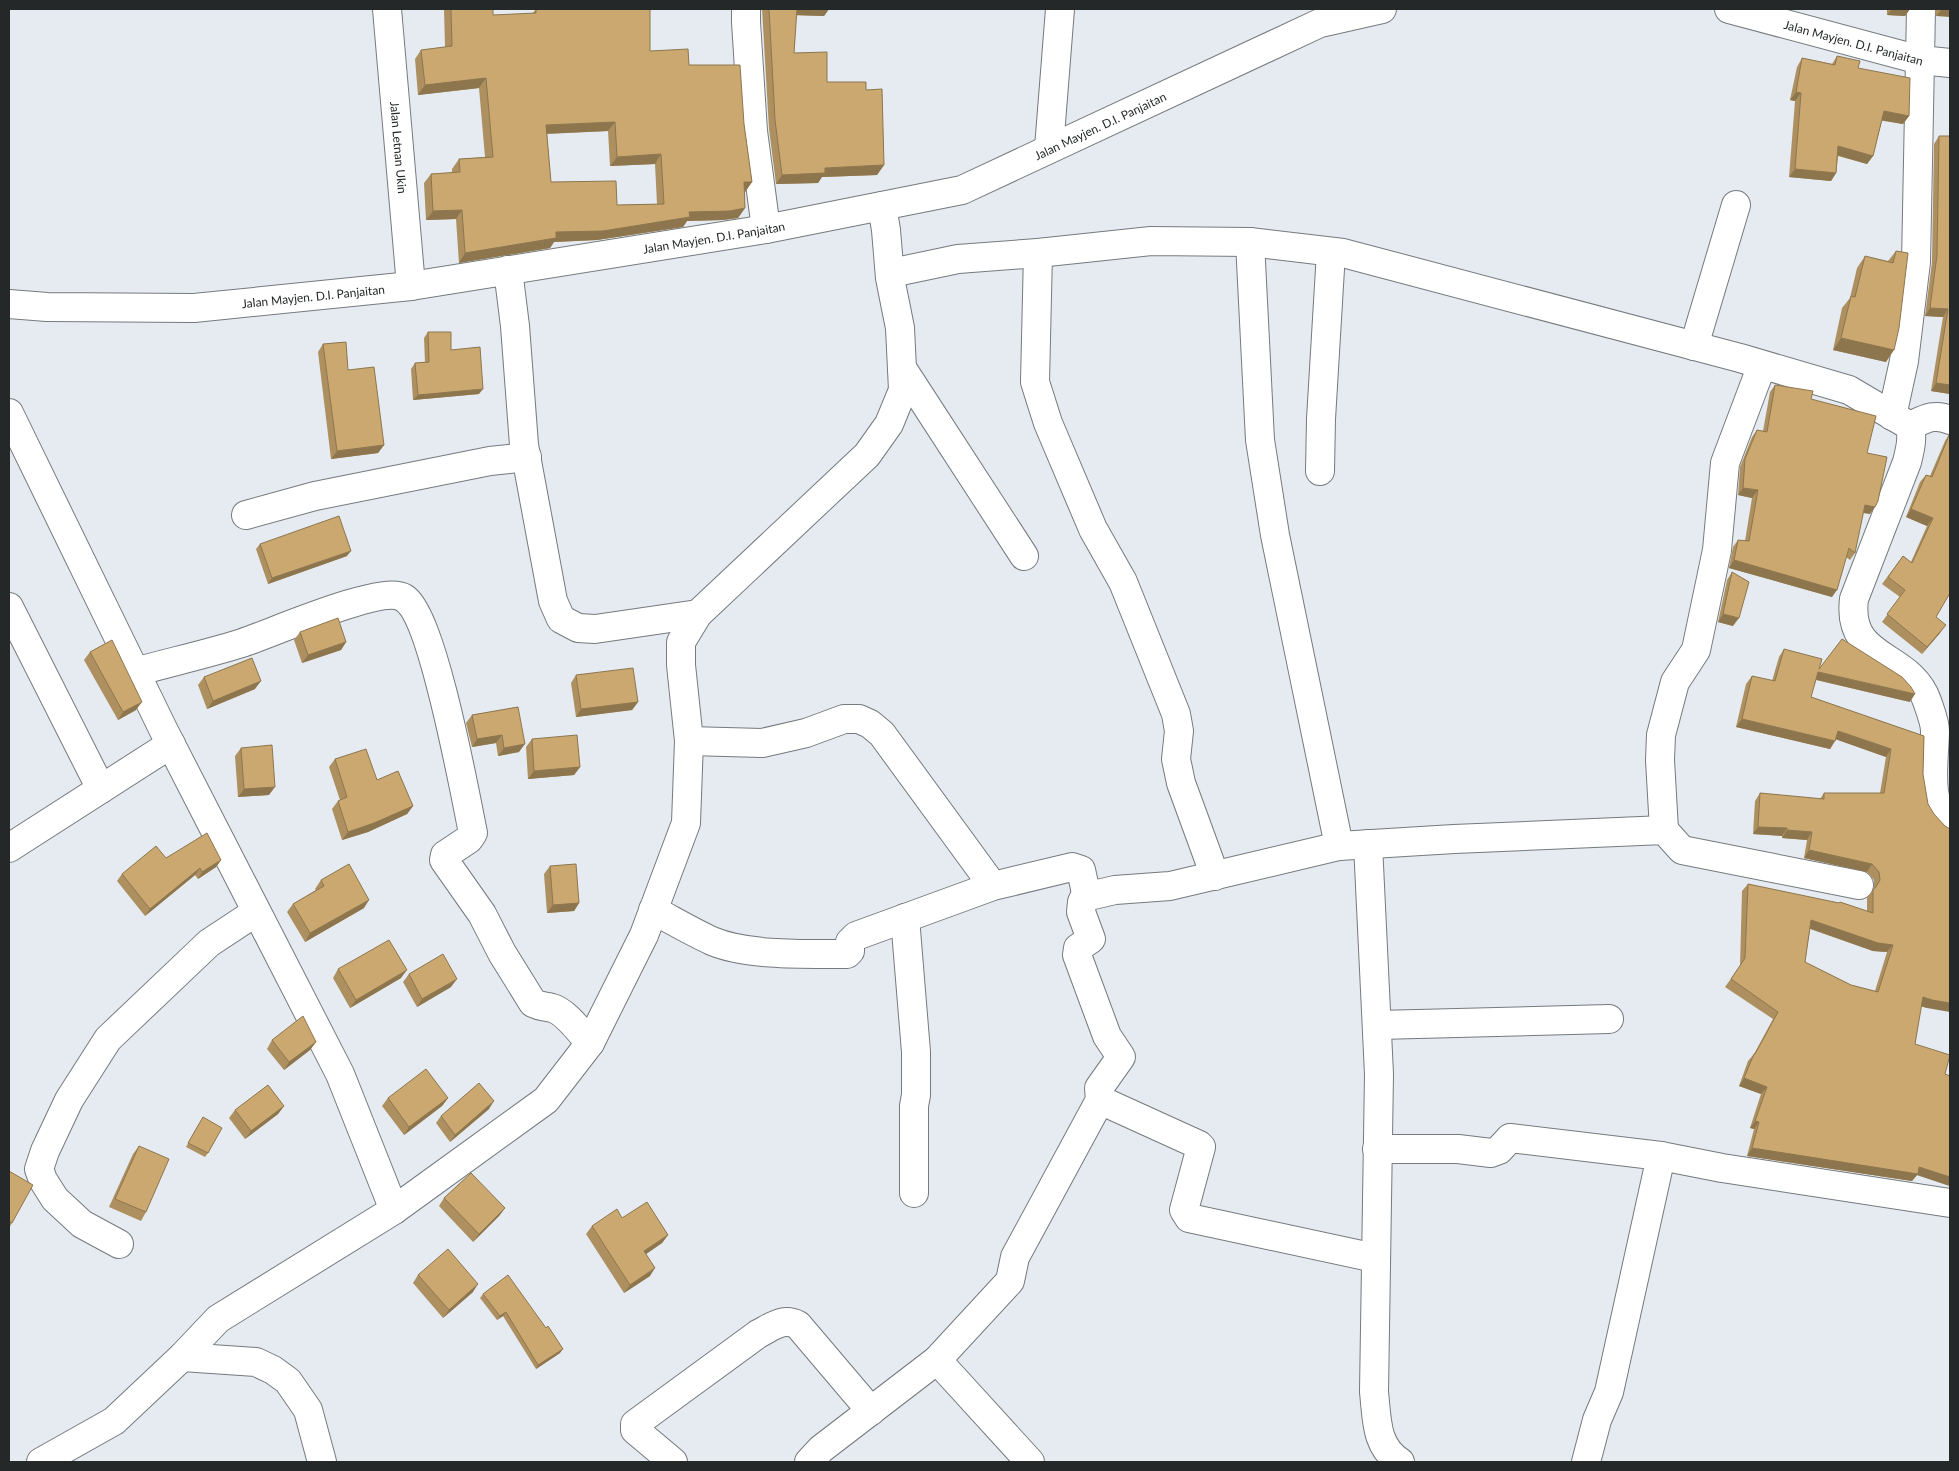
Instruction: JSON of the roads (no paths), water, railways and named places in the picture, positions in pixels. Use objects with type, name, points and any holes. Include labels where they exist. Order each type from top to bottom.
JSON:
[{"type":"street","name":"Jalan Letnan Ukin","points":[[387,9],[411,286]]},
{"type":"street","points":[[746,9],[753,132],[766,229]]},
{"type":"street","points":[[1050,148],[1060,9]]},
{"type":"street","name":"Jalan Mayjen. D.I. Panjaitan","points":[[9,304],[48,307],[194,308],[411,286],[509,280],[962,190],[1320,23],[1380,9]]},
{"type":"street","name":"Jalan Mayjen. D.I. Panjaitan","points":[[1729,9],[1920,60],[1950,63]]},
{"type":"street","points":[[1901,421],[1897,390],[1904,361],[1916,262],[1921,9]]},
{"type":"street","points":[[41,1462],[114,1421],[218,1319],[394,1210],[546,1100],[590,1043],[644,935],[686,823],[689,741],[680,665],[681,642],[698,614],[867,455],[889,424],[903,390],[900,328],[890,278],[891,273],[882,206]]},
{"type":"street","points":[[1694,346],[1736,206]]},
{"type":"street","points":[[891,273],[958,259],[1151,241],[1250,242],[1343,254],[1694,346],[1849,390],[1901,421],[1912,433],[1907,462],[1854,599],[1852,612],[1855,628],[1864,641],[1880,656],[1897,664],[1907,672],[1921,687],[1935,728],[1934,781],[1938,810],[1950,822]]},
{"type":"street","points":[[1250,242],[1260,440],[1275,535],[1339,846]]},
{"type":"street","points":[[1320,471],[1321,419],[1331,252]]},
{"type":"street","points":[[1038,253],[1035,382],[1055,441],[1093,529],[1123,582],[1176,714],[1180,730],[1176,759],[1181,783],[1215,876]]},
{"type":"street","points":[[509,280],[515,326],[524,445],[553,601],[561,619],[578,628],[595,629],[698,614]]},
{"type":"street","points":[[1762,365],[1725,463],[1717,550],[1696,650],[1675,682],[1661,735],[1660,760],[1664,830],[1682,850],[1860,885]]},
{"type":"street","points":[[902,368],[1024,556]]},
{"type":"street","points":[[9,413],[171,744],[340,1074],[394,1210]]},
{"type":"street","points":[[1901,421],[1934,416],[1950,420]]},
{"type":"street","points":[[246,515],[315,496],[490,461],[527,457]]},
{"type":"street","points":[[135,672],[241,643],[353,602],[387,595],[397,595],[406,598],[424,628],[449,719],[472,833],[469,839],[445,855],[444,860],[482,914],[502,953],[533,1003],[542,1008],[552,1008],[561,1012],[590,1043]]},
{"type":"street","points":[[9,608],[101,789]]},
{"type":"street","points":[[689,741],[762,743],[806,733],[844,719],[859,720],[870,724],[882,734],[993,886]]},
{"type":"street","points":[[9,848],[171,744]]},
{"type":"street","points":[[809,1462],[822,1449],[937,1360],[1010,1281],[1015,1257],[1100,1100],[1099,1088],[1121,1057],[1107,1036],[1077,955],[1078,948],[1091,939],[1081,907],[1084,898],[1115,890],[1170,886],[1339,846],[1664,830]]},
{"type":"street","points":[[1368,844],[1379,1074],[1374,1392],[1383,1447],[1400,1462]]},
{"type":"street","points":[[653,910],[712,941],[735,948],[827,954],[848,953],[850,942],[854,937],[993,886],[1076,867],[1083,874],[1086,893],[1089,896]]},
{"type":"street","points":[[119,1244],[82,1224],[55,1199],[43,1180],[39,1169],[45,1152],[69,1100],[108,1039],[209,943],[256,912]]},
{"type":"street","points":[[905,918],[916,1052],[914,1193]]},
{"type":"street","points":[[1378,1025],[1609,1019]]},
{"type":"street","points":[[1100,1100],[1199,1145],[1201,1148],[1184,1210],[1189,1218],[1375,1258]]},
{"type":"street","points":[[1377,1149],[1458,1150],[1491,1153],[1499,1150],[1510,1138],[1661,1156],[1722,1168],[1950,1203]]},
{"type":"street","points":[[1586,1462],[1597,1420],[1609,1392],[1661,1156]]},
{"type":"street","points":[[664,1459],[635,1430],[635,1424],[758,1334],[778,1323],[787,1321],[798,1325],[871,1411]]},
{"type":"street","points":[[186,1352],[256,1362],[273,1370],[288,1381],[308,1410],[326,1460]]},
{"type":"street","points":[[937,1360],[1030,1462]]}]
